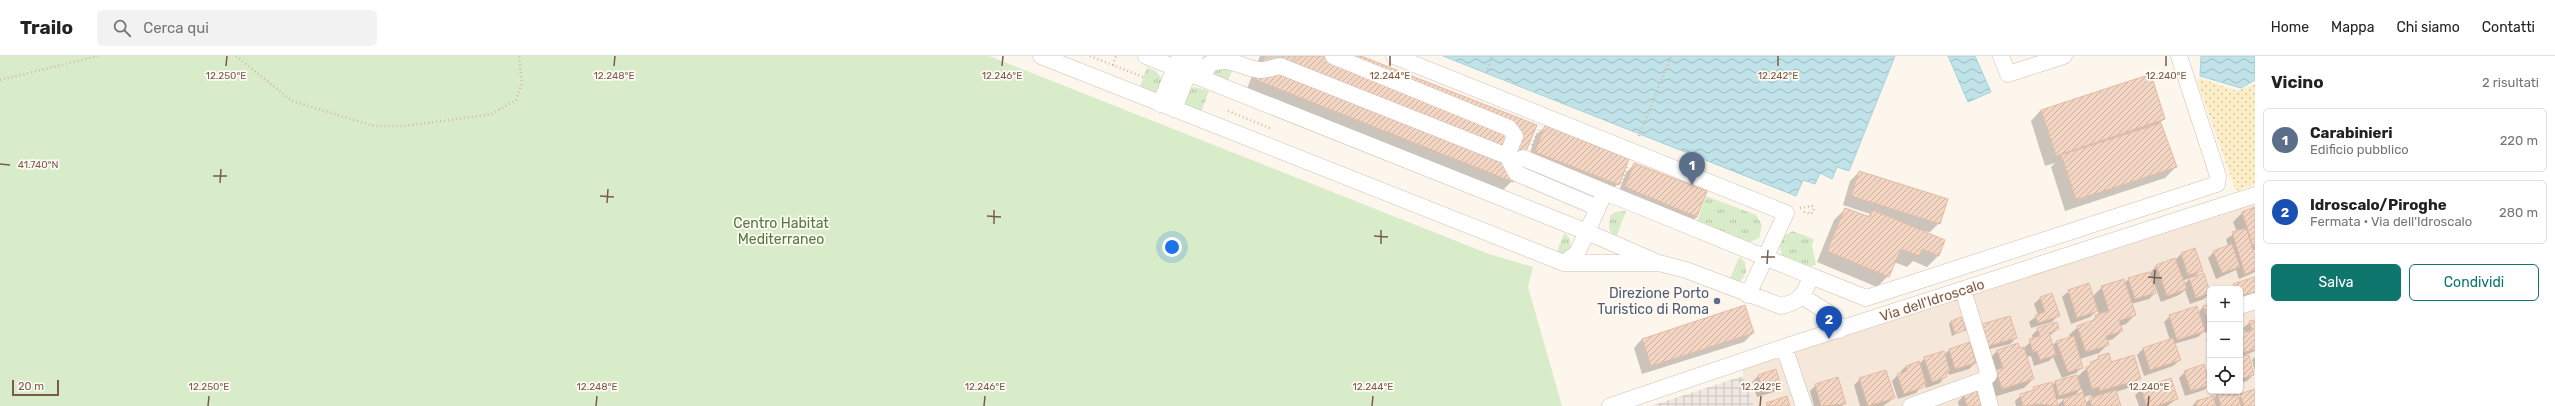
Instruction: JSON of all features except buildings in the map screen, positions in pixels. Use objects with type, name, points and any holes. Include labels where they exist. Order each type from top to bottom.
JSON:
[{"type":"street","points":[[1041,56],[1564,262],[1659,263]]},
{"type":"street","points":[[1146,56],[1180,66],[1587,232],[1659,263],[1686,270],[1748,295],[1781,306],[1793,304],[1803,296],[1811,276]]},
{"type":"street","points":[[1167,106],[1180,66],[1195,56]]},
{"type":"street","points":[[1333,56],[1508,128],[1515,136],[1519,158],[1516,174],[1598,208]]},
{"type":"street","points":[[1394,56],[1786,213],[1748,295]]},
{"type":"street","points":[[2001,56],[2008,74],[2064,56]]},
{"type":"street","points":[[1180,66],[1209,64],[1216,60],[1228,58],[1259,70],[1282,61],[1866,298],[2217,184],[2218,176],[2179,56]]},
{"type":"street","points":[[1564,262],[1577,253],[1598,208],[1611,194]]},
{"type":"street","name":"Via dell'Idroscalo","points":[[1610,406],[1784,347],[2255,195]]},
{"type":"street","points":[[1911,406],[1983,380],[1989,375],[1963,290]]},
{"type":"street","points":[[1803,296],[1832,315],[1840,330]]},
{"type":"street","points":[[2243,305],[2255,301]]},
{"type":"street","points":[[1784,347],[1804,406]]},
{"type":"street","points":[[1983,380],[1990,406]]},
{"type":"path","points":[[0,80],[98,56]]},
{"type":"path","points":[[236,56],[292,101],[374,126],[412,125],[492,114],[516,100],[522,83],[519,56]]},
{"type":"path","points":[[1090,56],[1143,77]]},
{"type":"path","points":[[1486,73],[1492,56]]},
{"type":"path","points":[[1639,136],[1671,56]]},
{"type":"path","points":[[1519,158],[1544,116]]},
{"type":"path","points":[[1611,194],[1634,152]]},
{"type":"path","points":[[1812,206],[1814,212],[1811,214],[1795,209],[1812,206]]},
{"type":"shaded area","points":[[2255,195],[2255,406],[1754,406],[1743,376],[1743,361]]},
{"type":"shaded area","points":[[1743,376],[1754,406],[1651,406]]},
{"type":"green space","name":"Centro Habitat Mediterraneo","points":[[0,56],[989,56],[1489,254],[1533,267],[1528,287],[1562,406],[0,406]]},
{"type":"green space","points":[[1221,65],[1232,71],[1227,83],[1208,72]]},
{"type":"green space","points":[[1147,67],[1156,71],[1163,80],[1157,93],[1138,92]]},
{"type":"green space","points":[[1195,87],[1209,91],[1200,115],[1190,111],[1183,102],[1189,89]]},
{"type":"green space","points":[[1706,196],[1756,215],[1762,225],[1759,238],[1747,243],[1697,222]]},
{"type":"green space","points":[[1626,211],[1616,238],[1609,230],[1610,216],[1615,212]]},
{"type":"green space","points":[[1792,231],[1814,239],[1812,245],[1816,265],[1804,268],[1782,257],[1779,244],[1784,236]]},
{"type":"green space","points":[[1564,233],[1570,240],[1570,248],[1567,254],[1555,257]]},
{"type":"green space","points":[[1739,257],[1745,262],[1746,273],[1740,282],[1728,283]]},
{"type":"sand","points":[[2199,78],[2237,91],[2255,84],[2255,184],[2236,191],[2197,81]]},
{"type":"water","points":[[1443,56],[1895,56],[1849,171],[1837,167],[1832,179],[1820,173],[1815,184],[1803,180],[1796,196]]},
{"type":"water","points":[[1948,56],[1975,56],[1991,92],[1968,102]]},
{"type":"water","points":[[2201,56],[2255,56],[2255,80],[2241,88],[2200,76]]},
{"type":"tunnel","points":[[1266,56],[1295,67]]},
{"type":"place","name":"Carabinieri","points":[[1692,185]]},
{"type":"place","name":"Direzione Porto Turistico di Roma","points":[[1717,301]]},
{"type":"place","name":"Idroscalo/Piroghe","points":[[1829,339]]}]
